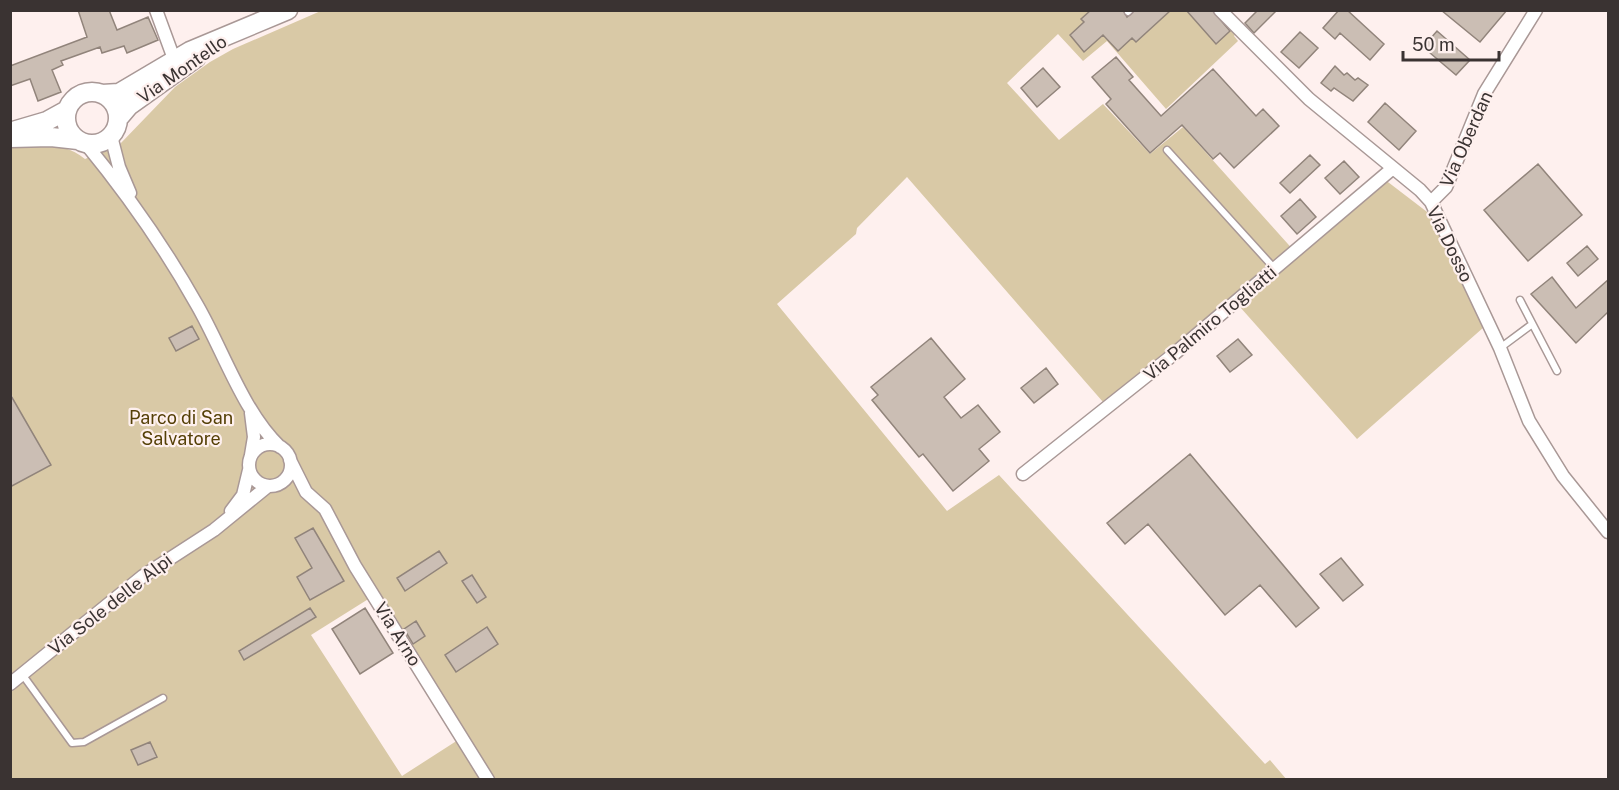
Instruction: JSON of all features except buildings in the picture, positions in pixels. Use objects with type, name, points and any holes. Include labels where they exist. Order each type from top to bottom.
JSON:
[{"type":"street","points":[[156,10],[174,59]]},
{"type":"street","name":"Via Montello","points":[[102,94],[119,93],[174,59],[288,10]]},
{"type":"street","name":"Via Dosso","points":[[1220,10],[1309,99],[1431,202],[1500,348],[1529,421],[1542,446],[1608,532]]},
{"type":"street","name":"Via Oberdan","points":[[1431,202],[1446,188],[1484,94],[1536,10]]},
{"type":"street","name":"Via Montello","points":[[119,121],[203,53],[236,33]]},
{"type":"street","name":"Via Montello","points":[[119,121],[147,84],[174,65],[174,59]]},
{"type":"street","points":[[10,132],[47,121],[67,110],[77,96],[86,93],[102,94],[115,106],[119,121],[119,167],[137,211]]},
{"type":"street","points":[[67,110],[67,126],[137,211],[183,279],[265,431],[290,460],[289,474],[214,530]]},
{"type":"street","points":[[10,138],[51,137],[95,144],[119,121]]},
{"type":"street","name":"Via Palmiro Togliatti","points":[[1023,474],[1275,269],[1393,168]]},
{"type":"street","points":[[214,530],[243,495],[254,437],[247,400]]},
{"type":"street","points":[[251,456],[263,445],[280,447]]},
{"type":"street","name":"Via Arno","points":[[290,460],[306,492],[325,509],[355,566],[489,780]]},
{"type":"street","points":[[249,471],[256,481],[274,485]]},
{"type":"street","name":"Via Arno","points":[[274,485],[306,492]]},
{"type":"street","name":"Via Sole delle Alpi","points":[[10,684],[143,576],[214,530]]},
{"type":"lane","points":[[1167,150],[1275,269]]},
{"type":"lane","points":[[1520,300],[1557,371]]},
{"type":"lane","points":[[1500,348],[1532,325]]},
{"type":"lane","points":[[22,674],[72,743],[84,742],[163,698]]},
{"type":"green space","name":"Parco di San Salvatore","points":[[323,10],[1216,11],[1236,33],[1234,36],[1238,41],[1166,109],[1107,41],[1083,61],[1058,34],[1007,83],[1059,140],[1103,104],[1150,154],[1183,127],[1296,253],[1384,179],[1435,218],[1484,327],[1357,439],[1232,298],[1103,402],[907,177],[857,228],[856,234],[777,304],[947,511],[999,475],[1265,764],[1270,760],[1287,780],[11,779],[10,403],[14,400],[11,393],[11,148],[59,147],[85,159],[120,144],[175,87],[233,49]],"holes":[[[370,598],[458,740],[402,776],[311,635]]]}]
